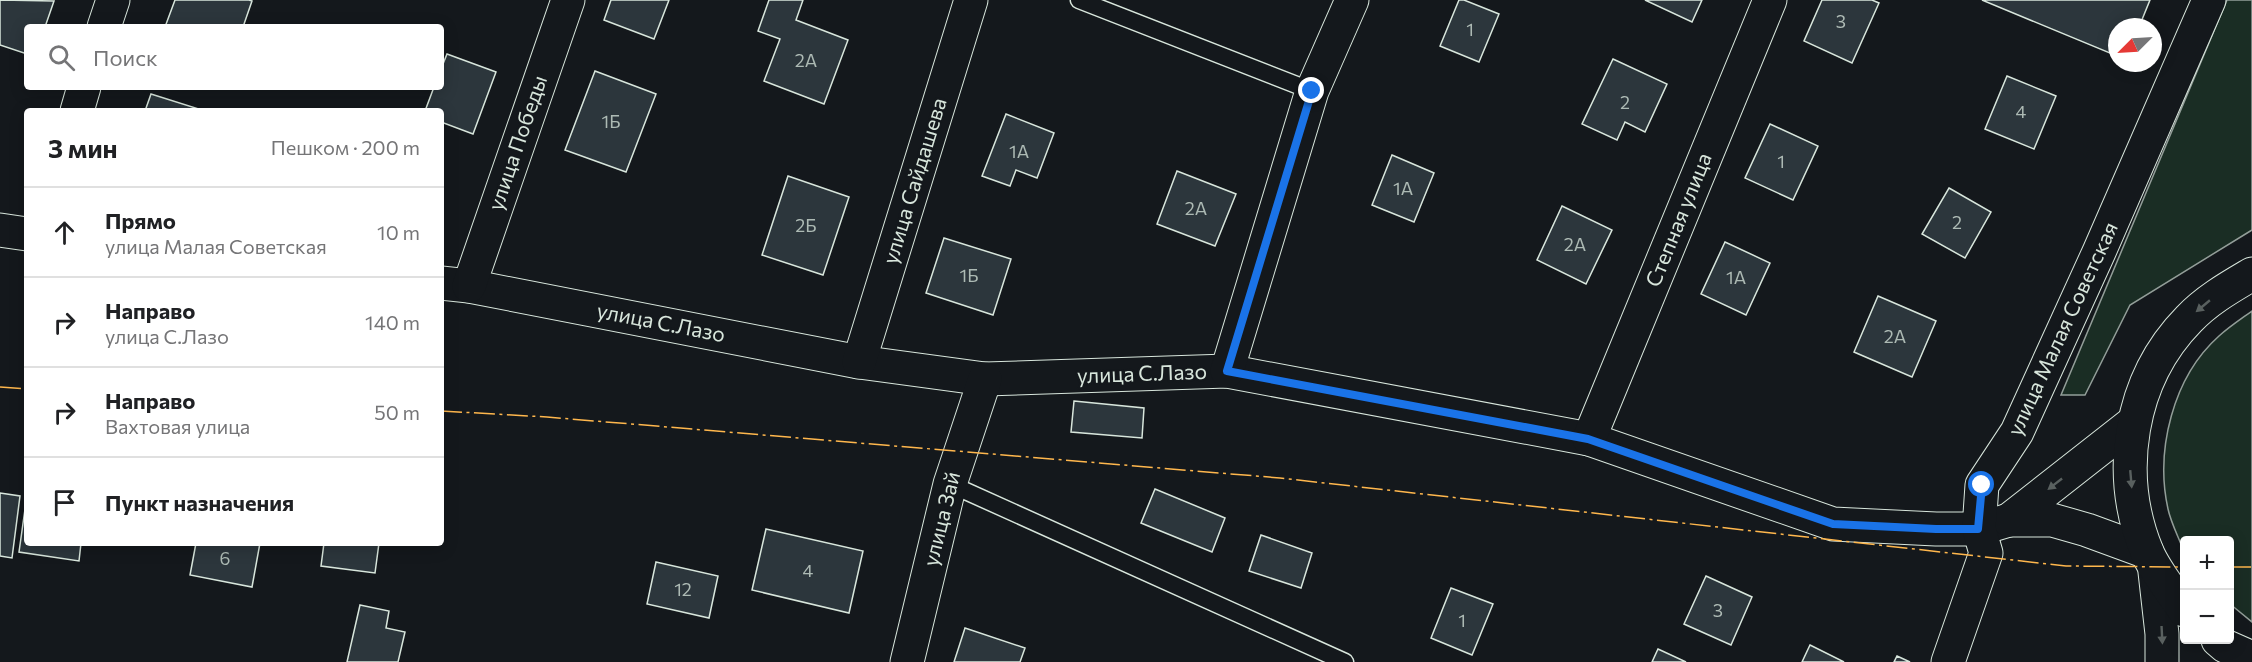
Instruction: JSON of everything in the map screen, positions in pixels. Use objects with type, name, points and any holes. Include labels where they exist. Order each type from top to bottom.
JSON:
[{"type":"street","points":[[105,24],[113,0]]},
{"type":"street","name":"улица Победы","points":[[455,284],[568,0]]},
{"type":"street","name":"улица Сайдашева","points":[[859,362],[971,0]]},
{"type":"street","points":[[1227,371],[1312,91],[1352,0]]},
{"type":"street","name":"Степная улица","points":[[1588,439],[1770,0]]},
{"type":"street","name":"улица Малая Советская","points":[[1948,662],[1994,525],[1982,485],[2017,432],[2099,252],[2209,0]]},
{"type":"street","points":[[78,108],[83,90]]},
{"type":"street","points":[[0,230],[24,234]]},
{"type":"street","points":[[2162,662],[2162,634],[2151,560],[2133,510],[2129,466],[2134,422],[2146,384],[2164,349],[2189,318],[2219,293],[2252,274]]},
{"type":"street","name":"улица С.Лазо","points":[[455,284],[859,362],[985,379],[1227,371],[1588,439],[1833,524],[1936,529],[2052,520],[2087,530],[2151,560]]},
{"type":"street","name":"улица Зай","points":[[907,662],[950,484],[985,379]]},
{"type":"street","points":[[1994,525],[2134,422]]},
{"type":"street","points":[[2151,560],[2180,604]]},
{"type":"street","points":[[2223,644],[2252,658]]},
{"type":"lane","points":[[1079,0],[1312,91]]},
{"type":"lane","points":[[950,484],[1345,662]]},
{"type":"green space","points":[[2227,0],[2252,0],[2252,230],[2130,305],[2085,395],[2061,395]]},
{"type":"green space","points":[[2252,311],[2252,622],[2234,607],[2234,536],[2180,536],[2180,542],[2168,509],[2165,486],[2166,439],[2179,393],[2203,353],[2231,326]]},
{"type":"building","points":[[0,0],[54,1],[46,24],[24,24],[24,53],[0,45]]},
{"type":"building","points":[[175,0],[252,1],[244,24],[166,24]]},
{"type":"building","points":[[611,0],[669,0],[654,39],[604,20]]},
{"type":"building","points":[[769,0],[803,0],[796,20],[848,40],[824,104],[764,81],[780,39],[758,31]]},
{"type":"building","points":[[1459,0],[1499,14],[1479,62],[1440,46]]},
{"type":"building","points":[[1645,0],[1702,0],[1692,22]]},
{"type":"building","points":[[1822,0],[1872,0],[1879,3],[1852,63],[1804,41]]},
{"type":"building","points":[[1982,0],[2150,0],[2143,18],[2108,18],[2108,52]]},
{"type":"building","points":[[447,54],[496,72],[473,134],[444,123],[444,108],[426,108],[433,90],[444,90],[444,62]]},
{"type":"building","points":[[1613,59],[1667,84],[1645,132],[1625,122],[1617,140],[1582,124]]},
{"type":"building","points":[[595,71],[656,94],[626,172],[565,150]]},
{"type":"building","points":[[2007,76],[2056,96],[2034,149],[1985,129]]},
{"type":"building","points":[[151,94],[196,108],[146,108]]},
{"type":"building","points":[[1006,114],[1054,133],[1037,178],[1016,170],[1010,186],[982,176]]},
{"type":"building","points":[[1770,124],[1818,146],[1793,200],[1745,178]]},
{"type":"building","points":[[1392,155],[1434,173],[1414,222],[1372,205]]},
{"type":"building","points":[[1177,171],[1236,194],[1215,246],[1157,224]]},
{"type":"building","points":[[788,176],[849,197],[823,275],[762,255]]},
{"type":"building","points":[[1949,188],[1991,212],[1965,258],[1922,234]]},
{"type":"building","points":[[1562,206],[1612,230],[1586,284],[1537,260]]},
{"type":"building","points":[[944,238],[1011,259],[993,315],[926,293]]},
{"type":"building","points":[[1725,242],[1770,263],[1746,315],[1701,294]]},
{"type":"building","points":[[1878,296],[1936,321],[1912,377],[1854,352]]},
{"type":"building","points":[[1074,401],[1144,408],[1142,438],[1071,432]]},
{"type":"building","points":[[1155,489],[1225,518],[1212,552],[1141,523]]},
{"type":"building","points":[[0,493],[20,496],[12,558],[0,556]]},
{"type":"building","points":[[24,516],[24,546],[81,546],[79,561],[19,552]]},
{"type":"building","points":[[766,529],[863,551],[849,613],[752,590]]},
{"type":"building","points":[[1261,535],[1312,553],[1301,588],[1249,571]]},
{"type":"building","points":[[195,546],[259,546],[252,587],[190,575]]},
{"type":"building","points":[[324,546],[379,546],[375,573],[321,566]]},
{"type":"building","points":[[656,562],[718,576],[709,618],[647,604]]},
{"type":"building","points":[[1706,576],[1752,597],[1731,645],[1684,624]]},
{"type":"building","points":[[1451,588],[1493,604],[1472,655],[1431,638]]},
{"type":"building","points":[[360,605],[389,611],[386,628],[405,632],[398,662],[347,662]]},
{"type":"building","points":[[965,628],[1025,648],[1020,662],[954,662]]},
{"type":"building","points":[[1810,645],[1844,662],[1802,662]]},
{"type":"building","points":[[1658,649],[1686,662],[1652,662]]},
{"type":"building","points":[[1897,656],[1910,662],[1894,662]]},
{"type":"power","points":[[0,387],[24,389]]},
{"type":"power","points":[[444,411],[547,417],[1280,478],[2066,566],[2180,567]]},
{"type":"power","points":[[2234,567],[2252,567]]},
{"type":"route","points":[[1312,91],[1227,371],[1588,439],[1833,524],[1978,529],[1982,485]]}]
